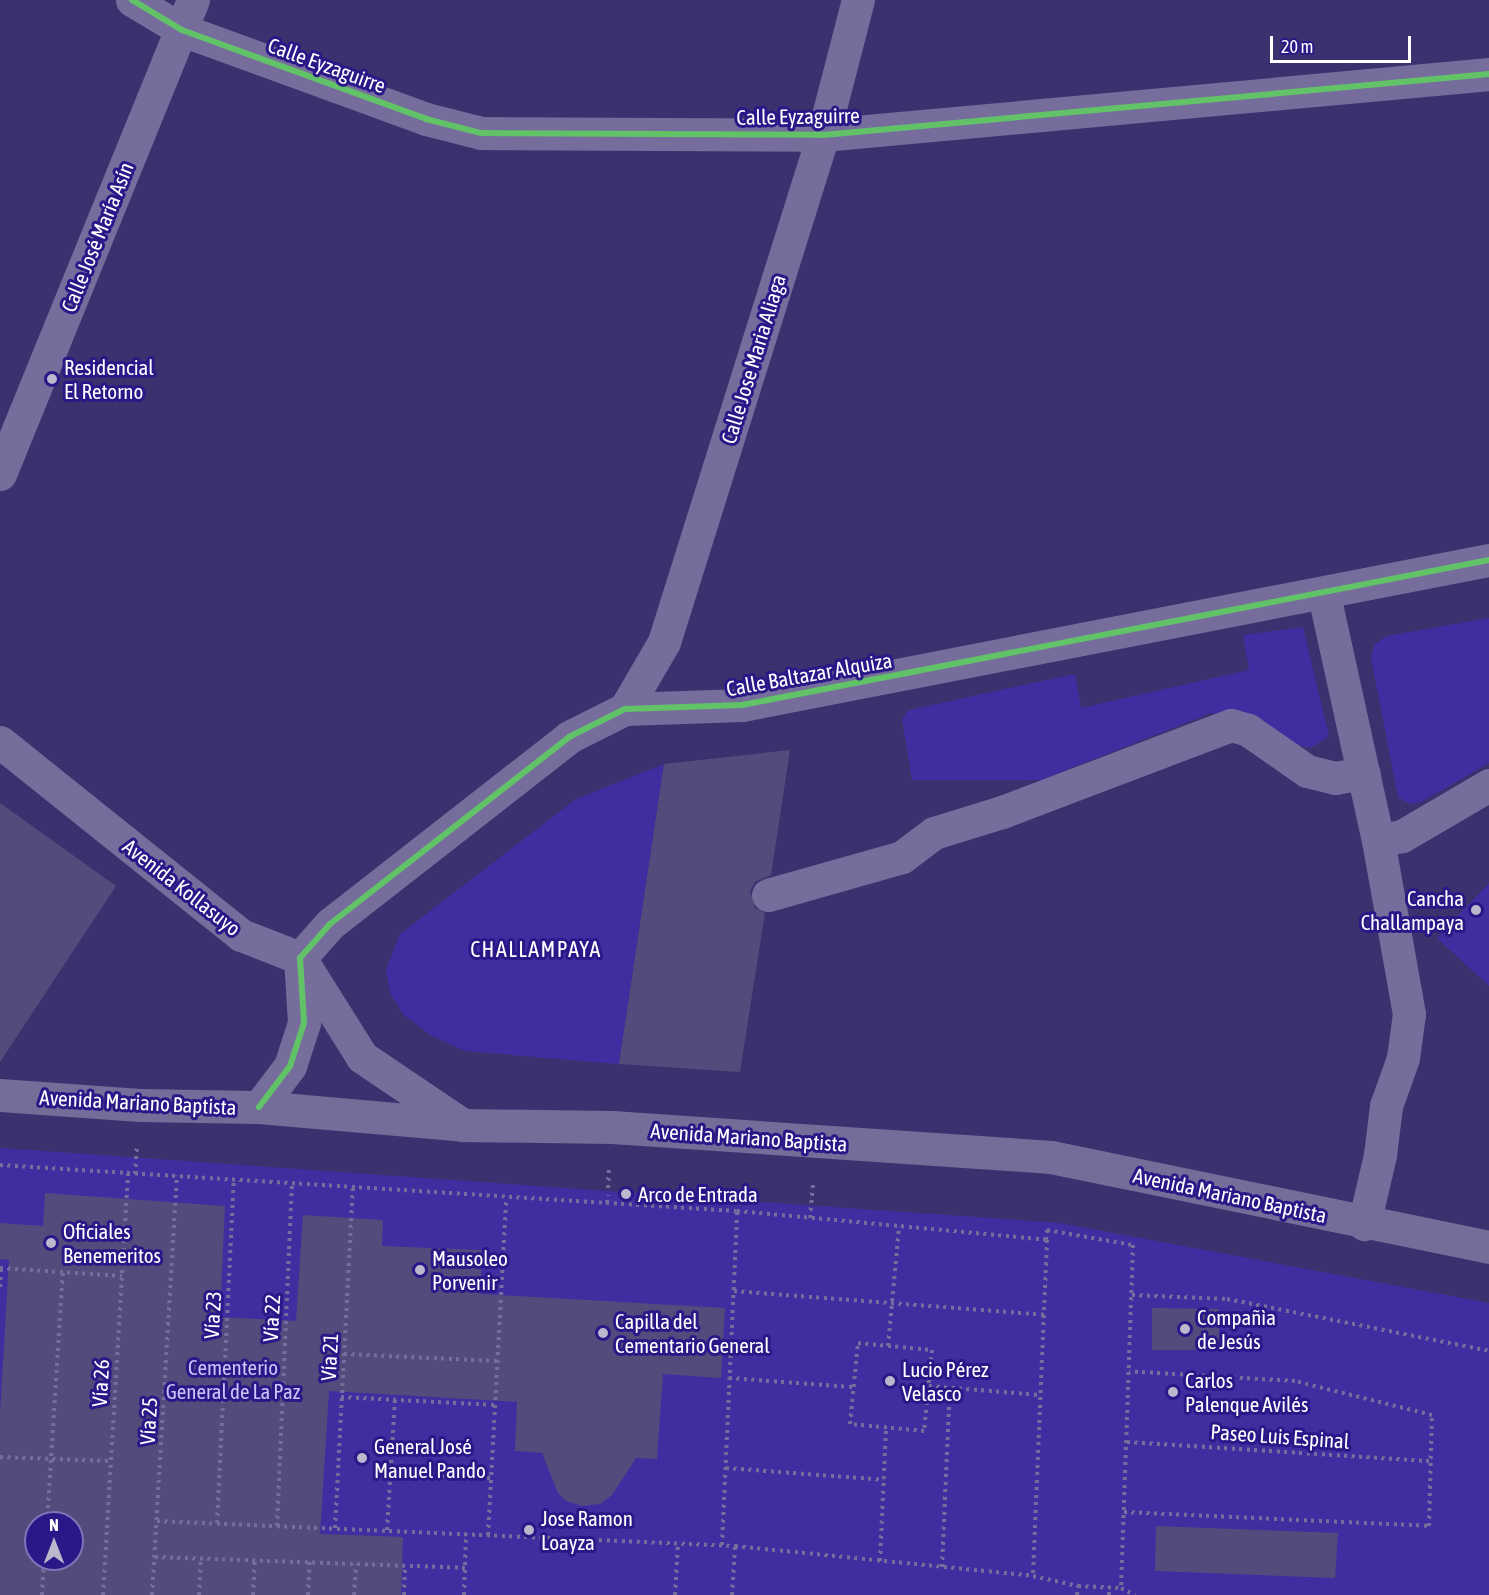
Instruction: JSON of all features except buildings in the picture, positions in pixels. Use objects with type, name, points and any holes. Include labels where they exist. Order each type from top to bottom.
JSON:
[{"type":"main road","name":"Avenida Mariano Baptista","points":[[0,1095],[140,1105],[259,1107],[463,1125],[612,1127],[1051,1157],[1364,1224],[1489,1247]]},
{"type":"street","name":"Calle Eyzaguirre","points":[[132,0],[187,15],[426,118],[481,133],[823,135],[1489,75]]},
{"type":"street","name":"Calle Jose Maria Aliaga","points":[[625,708],[664,642],[823,135],[858,0]]},
{"type":"street","name":"Calle José María Asín","points":[[0,474],[187,15]]},
{"type":"street","name":"Calle Baltazar Alquiza","points":[[300,958],[330,924],[569,737],[625,708],[742,705],[1324,595],[1489,560]]},
{"type":"street","points":[[1324,595],[1378,840],[1409,1014],[1403,1058],[1386,1106],[1380,1155],[1364,1224]]},
{"type":"street","points":[[768,895],[902,857],[934,833],[1002,812],[1231,725],[1248,730],[1307,771],[1335,778],[1364,773]]},
{"type":"street","name":"Avenida Kollasuyo","points":[[0,742],[241,935],[300,958]]},
{"type":"street","points":[[1378,840],[1402,836],[1489,785]]},
{"type":"street","points":[[259,1107],[290,1066],[304,1023],[300,958]]},
{"type":"street","points":[[300,958],[362,1057],[463,1125]]},
{"type":"path","points":[[0,1165],[737,1211],[1046,1240]]},
{"type":"path","points":[[607,1203],[608,1196]]},
{"type":"path","points":[[488,1535],[506,1198]]},
{"type":"path","points":[[722,1545],[737,1211]]},
{"type":"path","points":[[888,1346],[899,1227]]},
{"type":"path","points":[[1033,1576],[1047,1230],[1134,1245],[1121,1588]]},
{"type":"path","points":[[0,1287],[1,1268],[122,1276]]},
{"type":"path","points":[[47,1511],[63,1272]]},
{"type":"path","points":[[734,1291],[1044,1315]]},
{"type":"path","points":[[1132,1295],[1227,1299],[1489,1351]]},
{"type":"path","points":[[858,1343],[888,1346],[932,1350],[924,1431],[850,1424],[858,1343]]},
{"type":"path","points":[[344,1354],[497,1361]]},
{"type":"path","points":[[1124,1512],[1429,1526],[1432,1415],[1295,1381],[1129,1371]]},
{"type":"path","points":[[729,1378],[853,1387]]},
{"type":"path","points":[[929,1386],[1040,1395]]},
{"type":"path","points":[[942,1567],[950,1388]]},
{"type":"path","points":[[341,1397],[495,1405]]},
{"type":"path","points":[[387,1530],[395,1400]]},
{"type":"path","points":[[880,1561],[886,1427]]},
{"type":"path","points":[[0,1456],[111,1461]]},
{"type":"path","points":[[725,1468],[884,1480]]},
{"type":"path","points":[[390,1473],[491,1478]]},
{"type":"path","points":[[157,1521],[722,1545],[1033,1576],[1078,1586],[1121,1588],[1135,1595]]},
{"type":"path","points":[[464,1595],[466,1534]]},
{"type":"path","points":[[675,1595],[678,1543]]},
{"type":"path","points":[[732,1595],[735,1546]]},
{"type":"path","points":[[155,1557],[465,1568]]},
{"type":"path","points":[[199,1595],[201,1558]]},
{"type":"path","points":[[253,1595],[255,1561]]},
{"type":"path","points":[[308,1595],[310,1562]]},
{"type":"path","points":[[354,1595],[356,1564]]},
{"type":"path","points":[[404,1595],[405,1565]]},
{"type":"path","points":[[42,1595],[43,1571]]},
{"type":"path","points":[[1077,1595],[1078,1586]]},
{"type":"path","points":[[1109,1587],[1109,1595]]},
{"type":"green space","points":[[1489,618],[1489,763],[1421,802],[1409,804],[1398,797],[1371,658],[1374,645],[1387,636]]},
{"type":"green space","points":[[1303,627],[1329,736],[1311,748],[1280,742],[1246,718],[1211,713],[1041,780],[912,780],[902,719],[909,710],[1075,674],[1081,708],[1249,670],[1243,635]]},
{"type":"green space","points":[[664,764],[619,1064],[465,1051],[430,1035],[403,1014],[390,993],[386,970],[400,934],[576,799]]},
{"type":"green space","name":"Cancha Challampaya","points":[[1489,883],[1489,986],[1437,938]]},
{"type":"green space","name":"Cementerio General de La Paz","points":[[0,1148],[1060,1223],[1489,1303],[1489,1595],[0,1595]]},
{"type":"cycle path","points":[[132,0],[182,30],[426,119],[481,133],[823,135],[1489,74]]},
{"type":"cycle path","points":[[259,1107],[290,1066],[304,1023],[300,958],[330,924],[569,737],[625,709],[742,705],[1489,560]]},
{"type":"place","name":"Residencial El Retorno","points":[[52,379]]},
{"type":"place","name":"Cancha Challampaya","points":[[1476,910]]},
{"type":"place","name":"Arco de Entrada","points":[[626,1194]]},
{"type":"place","name":"Oficiales Benemeritos","points":[[51,1243]]},
{"type":"place","name":"Mausoleo Porvenir","points":[[420,1270]]},
{"type":"place","name":"Compañìa de Jesús","points":[[1185,1329]]},
{"type":"place","name":"Capilla del Cementario General","points":[[603,1333]]},
{"type":"place","name":"Lucio Pérez Velasco","points":[[890,1381]]},
{"type":"place","name":"Carlos Palenque Avilés","points":[[1173,1392]]},
{"type":"place","name":"General José Manuel Pando","points":[[362,1458]]},
{"type":"place","name":"Jose Ramon Loayza","points":[[529,1530]]},
{"type":"district","name":"CHALLAMPAYA","points":[[536,950]]}]
